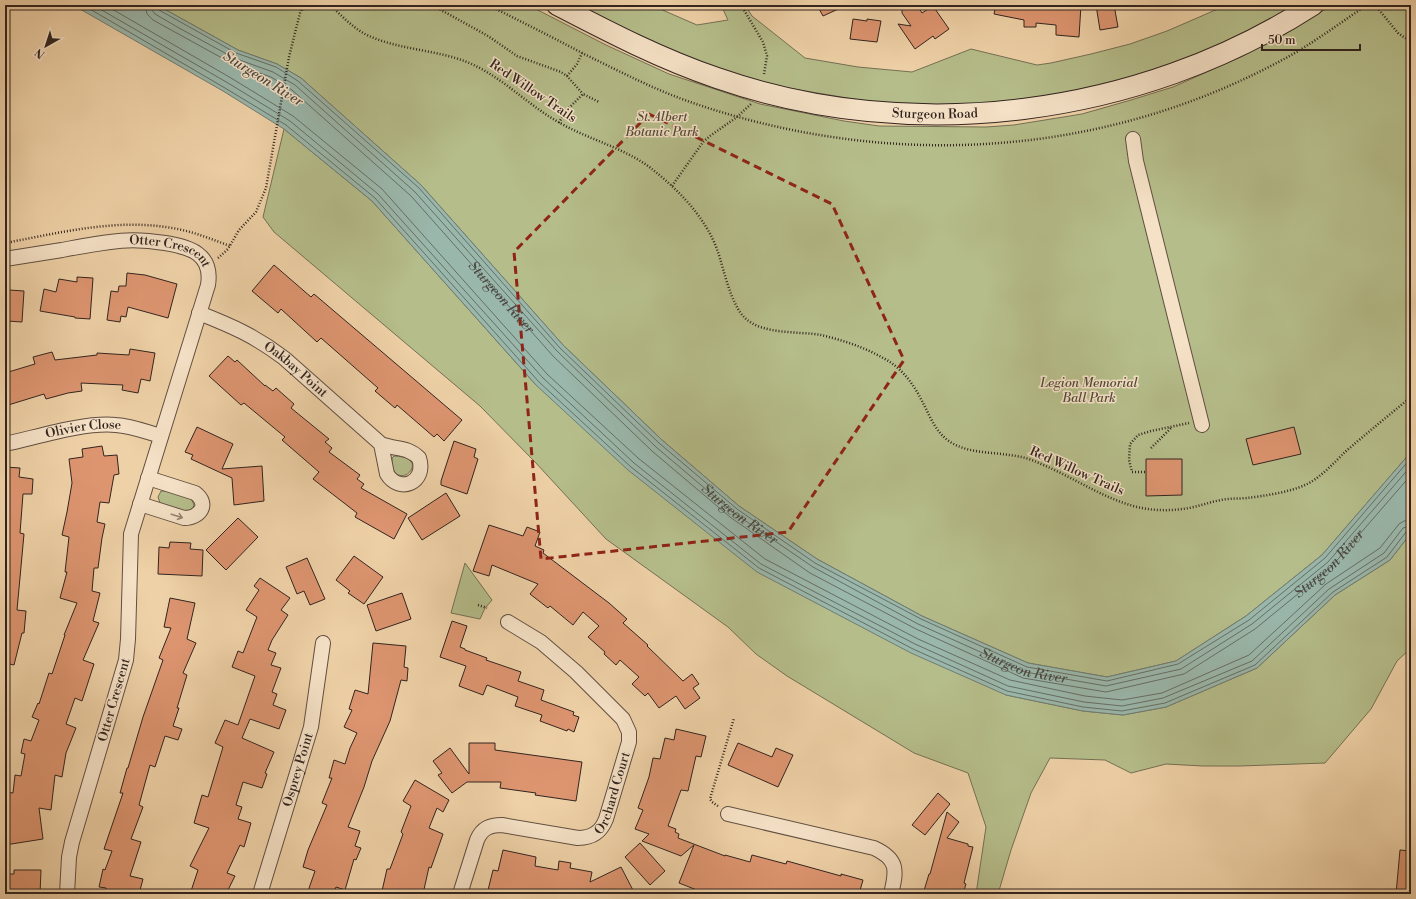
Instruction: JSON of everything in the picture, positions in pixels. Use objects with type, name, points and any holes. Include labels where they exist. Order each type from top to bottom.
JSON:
[{"type":"main road","name":"Sturgeon Road","points":[[557,5],[621,38],[676,63],[725,81],[759,91],[829,106],[914,114],[972,114],[1024,110],[1071,102],[1147,82],[1229,52],[1286,22],[1313,5]]},
{"type":"street","points":[[1133,139],[1136,161],[1202,423]]},
{"type":"street","name":"Otter Crescent","points":[[5,259],[111,242],[142,241],[185,247],[197,253],[201,257],[206,264],[209,273],[208,285],[131,534],[126,660],[72,842],[69,857],[67,894]]},
{"type":"street","name":"Oakbay Point","points":[[199,312],[246,333],[268,346],[284,358],[381,444]]},
{"type":"street","name":"Olivier Close","points":[[5,444],[92,425],[123,426],[161,436]]},
{"type":"street","points":[[140,504],[184,518],[195,516],[203,506],[200,496],[195,493],[148,478]]},
{"type":"street","name":"Orchard Court","points":[[460,894],[477,840],[481,832],[490,826],[502,825],[578,838],[584,838],[596,834],[606,819],[629,742],[629,732],[623,720],[576,672],[541,642],[508,622]]},
{"type":"street","name":"Osprey Point","points":[[260,894],[311,727],[323,643]]},
{"type":"street","points":[[728,814],[874,848],[886,855],[894,866],[896,878],[891,894]]},
{"type":"path","points":[[216,260],[228,249],[240,230],[256,212],[266,188],[289,58],[302,5]]},
{"type":"path","points":[[302,10],[311,5]]},
{"type":"path","name":"Red Willow Trails","points":[[330,5],[350,24],[369,36],[387,42],[450,56],[485,70],[496,76],[532,106],[559,123],[622,150],[649,167],[672,186],[690,205],[711,236],[718,250],[738,310],[749,322],[769,329],[803,332],[833,338],[882,357],[904,373],[942,436],[950,442],[971,450],[1013,455],[1028,459],[1058,471],[1099,493],[1135,506],[1168,510],[1191,508],[1217,501],[1246,498],[1303,486],[1310,483],[1368,432],[1411,397]]},
{"type":"path","points":[[432,5],[488,36],[517,56],[548,67],[567,76],[583,94],[599,102]]},
{"type":"path","points":[[488,5],[582,53],[656,88]]},
{"type":"path","points":[[741,5],[765,48],[767,56],[764,77]]},
{"type":"path","points":[[1375,5],[1398,33],[1411,42]]},
{"type":"path","points":[[567,76],[577,64],[582,53]]},
{"type":"path","points":[[559,123],[564,113],[583,94]]},
{"type":"path","points":[[672,186],[703,142],[734,119]]},
{"type":"path","points":[[1145,472],[1132,472],[1129,460],[1130,444],[1138,435],[1172,427],[1202,423]]},
{"type":"path","points":[[1150,448],[1172,427]]},
{"type":"path","points":[[478,605],[487,608]]},
{"type":"path","points":[[728,814],[710,799],[734,718]]},
{"type":"path","points":[[1406,782],[1411,781]]},
{"type":"highlighted area","points":[[649,114],[832,204],[904,360],[788,532],[541,559],[514,252]]},
{"type":"green space","name":"Legion Memorial Ball Park","points":[[157,5],[528,5],[606,45],[669,74],[760,104],[844,121],[879,126],[986,127],[1014,125],[1082,114],[1173,87],[1243,56],[1333,5],[1411,5],[1411,452],[1322,555],[1246,616],[1176,661],[1107,677],[1028,663],[922,616],[817,559],[739,506],[662,440],[563,345],[421,185],[301,78],[277,64],[238,50]]},
{"type":"green space","points":[[575,5],[651,5],[697,25],[728,20],[721,5],[745,5],[752,16],[805,58],[858,67],[912,72],[971,49],[1037,65],[1051,63],[1130,44],[1167,31],[1227,5],[1296,5],[1220,47],[1109,85],[1004,104],[944,106],[884,104],[775,86],[721,70],[678,54]]},
{"type":"green space","points":[[284,129],[372,201],[536,385],[1006,695],[1083,711],[1123,715],[1166,707],[1257,668],[1335,595],[1390,560],[1411,533],[1411,648],[1397,661],[1371,709],[1325,763],[1240,766],[1166,764],[1131,773],[1105,760],[1050,758],[1031,793],[1011,850],[998,894],[976,894],[986,827],[968,773],[914,753],[787,676],[756,654],[728,627],[606,539],[535,462],[480,406],[274,232],[263,217]]},
{"type":"green space","points":[[394,456],[411,461],[411,470],[408,474],[403,476],[398,475],[394,471],[392,467],[392,458]]},
{"type":"green space","points":[[161,491],[191,498],[194,505],[193,508],[187,512],[160,503],[158,497]]},
{"type":"green space","points":[[465,563],[492,600],[485,608],[480,619],[451,613]]},
{"type":"water","name":"Sturgeon River","points":[[73,5],[157,5],[238,50],[277,64],[301,78],[421,185],[563,345],[662,440],[739,506],[817,559],[922,616],[1028,663],[1107,677],[1176,661],[1246,616],[1322,555],[1411,452],[1411,533],[1390,560],[1335,595],[1257,668],[1166,707],[1123,715],[1083,711],[1006,695],[911,653],[757,572],[628,470],[536,385],[372,201],[284,129],[223,91]]},
{"type":"building","points":[[817,5],[847,5],[823,16]]},
{"type":"building","points":[[908,5],[917,5],[922,13],[933,6],[949,29],[935,39],[933,36],[915,49],[898,24],[911,26],[902,13],[902,9]]},
{"type":"building","points":[[996,5],[1081,5],[1079,37],[1056,35],[1056,25],[1036,23],[1036,27],[1024,27],[1024,20],[994,14]]},
{"type":"building","points":[[1096,5],[1114,5],[1118,27],[1100,30]]},
{"type":"building","points":[[853,19],[881,21],[877,42],[850,39]]},
{"type":"building","points":[[274,265],[311,297],[314,294],[462,420],[444,441],[437,434],[434,437],[397,405],[395,408],[375,391],[378,388],[321,338],[317,342],[281,309],[278,313],[252,291]]},
{"type":"building","points":[[127,273],[145,275],[177,284],[168,318],[128,307],[126,317],[121,316],[120,322],[107,320],[111,291],[118,292],[119,286],[126,286]]},
{"type":"building","points":[[77,277],[93,278],[90,319],[75,318],[40,311],[44,289],[56,292],[59,279],[77,282]]},
{"type":"building","points":[[9,290],[24,291],[22,322],[7,321]]},
{"type":"building","points":[[130,349],[155,353],[150,381],[141,379],[138,393],[122,390],[123,385],[81,383],[82,391],[46,399],[44,394],[5,406],[5,373],[35,364],[33,357],[52,352],[55,360],[97,355],[97,353],[129,355]]},
{"type":"building","points":[[228,356],[235,362],[237,360],[265,386],[273,391],[276,388],[294,404],[291,408],[329,439],[325,442],[332,448],[329,452],[360,475],[357,479],[364,484],[361,488],[407,514],[394,539],[355,517],[357,513],[313,479],[319,472],[282,440],[285,437],[244,403],[241,405],[209,376]]},
{"type":"building","points":[[197,427],[233,444],[222,469],[262,466],[264,501],[234,505],[232,478],[191,459],[193,455],[185,452]]},
{"type":"building","points":[[1294,427],[1301,454],[1253,465],[1246,439]]},
{"type":"building","points":[[454,441],[476,449],[474,457],[478,459],[467,494],[441,485]]},
{"type":"building","points":[[102,446],[104,456],[117,455],[119,474],[114,475],[109,503],[100,502],[97,522],[105,524],[98,568],[94,568],[92,591],[100,593],[93,621],[99,623],[83,660],[94,664],[82,701],[75,698],[66,724],[76,728],[66,753],[62,777],[55,775],[51,810],[39,808],[43,839],[5,845],[5,792],[13,793],[15,775],[21,776],[25,754],[21,753],[24,739],[31,741],[39,720],[32,717],[38,703],[39,704],[49,673],[52,674],[64,635],[77,603],[60,598],[67,572],[65,572],[69,537],[62,535],[72,483],[69,459],[83,457],[82,449]]},
{"type":"building","points":[[1146,459],[1182,459],[1182,495],[1146,496]]},
{"type":"building","points":[[5,467],[20,468],[19,477],[33,479],[32,494],[23,494],[20,533],[24,534],[17,610],[26,611],[24,633],[22,633],[14,665],[5,663]]},
{"type":"building","points":[[446,493],[460,516],[422,540],[408,518]]},
{"type":"building","points":[[238,518],[258,537],[226,570],[206,550]]},
{"type":"building","points":[[489,525],[523,536],[527,527],[540,532],[535,546],[544,550],[543,553],[609,603],[627,619],[623,623],[648,645],[647,646],[683,681],[692,674],[699,684],[693,688],[700,698],[685,709],[676,696],[659,708],[648,693],[645,696],[632,684],[639,677],[620,660],[616,665],[604,654],[605,652],[588,637],[599,626],[583,612],[573,625],[550,606],[548,608],[530,594],[538,584],[492,565],[489,576],[473,571]]},
{"type":"building","points":[[170,542],[191,543],[190,549],[203,550],[202,576],[158,574],[159,547],[169,548]]},
{"type":"building","points":[[354,556],[383,577],[364,604],[348,593],[350,591],[336,580]]},
{"type":"building","points":[[307,558],[325,599],[310,605],[304,591],[297,594],[286,567]]},
{"type":"building","points":[[260,578],[290,598],[281,610],[288,615],[272,640],[268,650],[276,653],[271,665],[281,668],[272,692],[277,694],[273,705],[286,710],[279,729],[250,719],[242,738],[274,752],[265,773],[267,774],[262,788],[243,782],[236,805],[242,807],[238,819],[251,823],[244,847],[240,845],[227,873],[235,876],[226,894],[190,894],[198,870],[190,866],[209,828],[194,823],[202,795],[208,797],[223,747],[215,743],[225,720],[238,725],[255,676],[232,667],[238,651],[243,653],[257,617],[246,610],[259,590],[254,586]]},
{"type":"building","points":[[402,593],[411,619],[376,631],[367,605]]},
{"type":"building","points":[[170,598],[195,603],[187,639],[196,643],[183,673],[187,675],[173,726],[182,729],[178,740],[165,736],[155,767],[150,765],[139,805],[143,807],[131,839],[141,842],[130,876],[143,879],[139,894],[105,894],[106,888],[99,887],[103,869],[105,870],[112,851],[104,849],[123,793],[120,793],[127,768],[163,660],[159,658],[171,628],[164,627]]},
{"type":"building","points":[[452,621],[467,626],[460,647],[487,658],[486,660],[521,672],[518,681],[544,690],[541,700],[574,712],[573,715],[579,717],[574,732],[568,729],[567,731],[540,721],[542,715],[515,706],[518,697],[487,685],[483,695],[459,686],[466,666],[440,657]]},
{"type":"building","points":[[373,643],[406,646],[404,667],[408,668],[407,681],[401,680],[390,721],[372,761],[364,787],[348,827],[360,831],[355,846],[361,848],[356,860],[354,859],[345,890],[336,887],[333,894],[307,894],[315,871],[303,867],[308,850],[327,805],[322,803],[332,778],[329,778],[334,760],[345,764],[357,733],[344,727],[352,710],[349,709],[355,690],[368,694]]},
{"type":"building","points":[[676,729],[706,736],[701,757],[696,756],[688,791],[681,790],[668,826],[676,829],[675,832],[679,834],[678,838],[725,856],[750,862],[752,855],[786,864],[787,861],[841,876],[841,874],[863,880],[859,894],[707,894],[679,883],[694,845],[681,856],[642,841],[649,834],[635,829],[643,810],[638,808],[649,777],[653,758],[660,759],[665,738],[674,740]]},
{"type":"building","points":[[469,743],[495,743],[495,750],[582,762],[576,801],[500,788],[501,782],[467,782],[452,793],[438,775],[442,773],[433,761],[450,748],[469,774]]},
{"type":"building","points":[[738,743],[772,757],[776,748],[793,755],[778,787],[728,765]]},
{"type":"building","points":[[415,780],[449,800],[443,812],[437,808],[429,828],[443,834],[431,868],[429,867],[423,894],[393,894],[382,891],[387,869],[390,869],[403,834],[401,832],[411,806],[403,801]]},
{"type":"building","points":[[938,793],[950,804],[925,835],[912,825]]},
{"type":"building","points":[[947,812],[959,822],[947,838],[973,847],[964,883],[966,884],[963,894],[923,894],[930,874]]},
{"type":"building","points":[[640,843],[665,871],[650,885],[625,857]]},
{"type":"building","points":[[503,850],[536,857],[535,866],[558,870],[559,861],[571,863],[570,868],[592,872],[590,882],[621,867],[635,894],[538,894],[511,890],[510,894],[487,894],[493,870],[498,871]]},
{"type":"building","points":[[1400,850],[1411,851],[1411,894],[1396,894]]},
{"type":"building","points":[[14,870],[41,870],[40,894],[5,894],[5,874],[14,874]]},
{"type":"park label","name":"St. Albert Botanic Park","points":[[662,124]]}]
